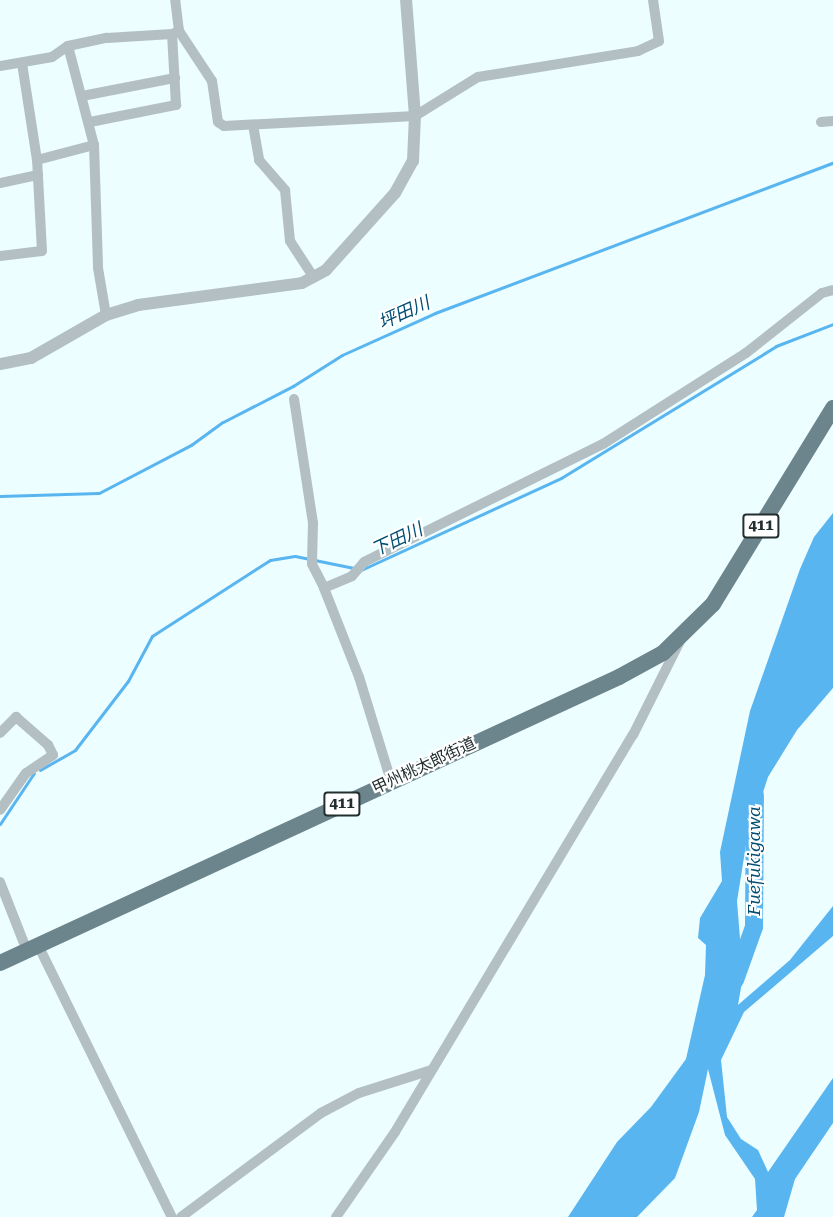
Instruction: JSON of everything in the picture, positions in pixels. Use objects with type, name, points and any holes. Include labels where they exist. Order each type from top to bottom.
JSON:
[{"type":"highway","name":"411","points":[[681,639],[713,604],[833,408]]},
{"type":"highway","name":"甲州桃太郎街道","points":[[0,963],[619,677],[681,639]]},
{"type":"street","points":[[90,122],[176,105],[175,0]]},
{"type":"street","points":[[0,364],[31,357],[106,315],[138,305],[260,291],[314,278],[343,254],[405,179],[416,141],[406,0]]},
{"type":"street","points":[[175,33],[212,81],[219,122],[224,126],[415,116],[478,77],[639,51],[659,41],[653,0]]},
{"type":"street","points":[[0,66],[52,57],[68,46],[107,38],[175,33]]},
{"type":"street","points":[[68,46],[90,122],[94,145],[98,268],[106,315]]},
{"type":"street","points":[[0,256],[42,251],[37,160],[22,63]]},
{"type":"street","points":[[82,96],[175,78]]},
{"type":"street","points":[[821,122],[833,121]]},
{"type":"street","points":[[253,125],[259,160],[285,190],[290,241],[314,278]]},
{"type":"street","points":[[37,160],[94,145]]},
{"type":"street","points":[[0,183],[38,175]]},
{"type":"street","points":[[324,588],[352,576],[364,561],[603,444],[746,353],[822,293],[833,290]]},
{"type":"street","points":[[294,399],[313,523],[312,564],[324,588],[359,677],[391,781]]},
{"type":"street","points":[[336,1217],[431,1070],[633,735],[681,639]]},
{"type":"street","points":[[0,733],[16,717],[48,745],[53,755],[26,772],[0,810]]},
{"type":"street","points":[[0,882],[172,1217]]},
{"type":"street","points":[[182,1217],[321,1113],[359,1093],[431,1070]]},
{"type":"water","points":[[833,513],[833,688],[797,730],[768,777],[746,845],[737,901],[743,976],[738,1005],[790,960],[833,906],[833,936],[744,1012],[721,1060],[727,1117],[741,1139],[758,1150],[768,1172],[833,1078],[833,1123],[795,1179],[784,1217],[752,1217],[757,1210],[755,1179],[725,1135],[708,1069],[699,1112],[675,1178],[637,1217],[568,1217],[617,1142],[651,1107],[686,1059],[705,975],[706,945],[698,938],[700,918],[722,881],[720,852],[750,711],[800,569],[814,537]]},
{"type":"waterway","name":"坪田川","points":[[0,496],[99,493],[191,445],[223,422],[293,386],[342,355],[435,313],[833,163]]},
{"type":"waterway","name":"下田川","points":[[361,570],[561,478],[776,346],[833,324]]},
{"type":"waterway","name":"下田川","points":[[40,770],[75,750],[128,681],[152,636],[270,560],[295,556],[354,568]]},
{"type":"waterway","name":"下田川","points":[[0,824],[34,773]]},
{"type":"waterway","name":"Fuefukigawa","points":[[735,980],[754,927],[755,795]]}]
